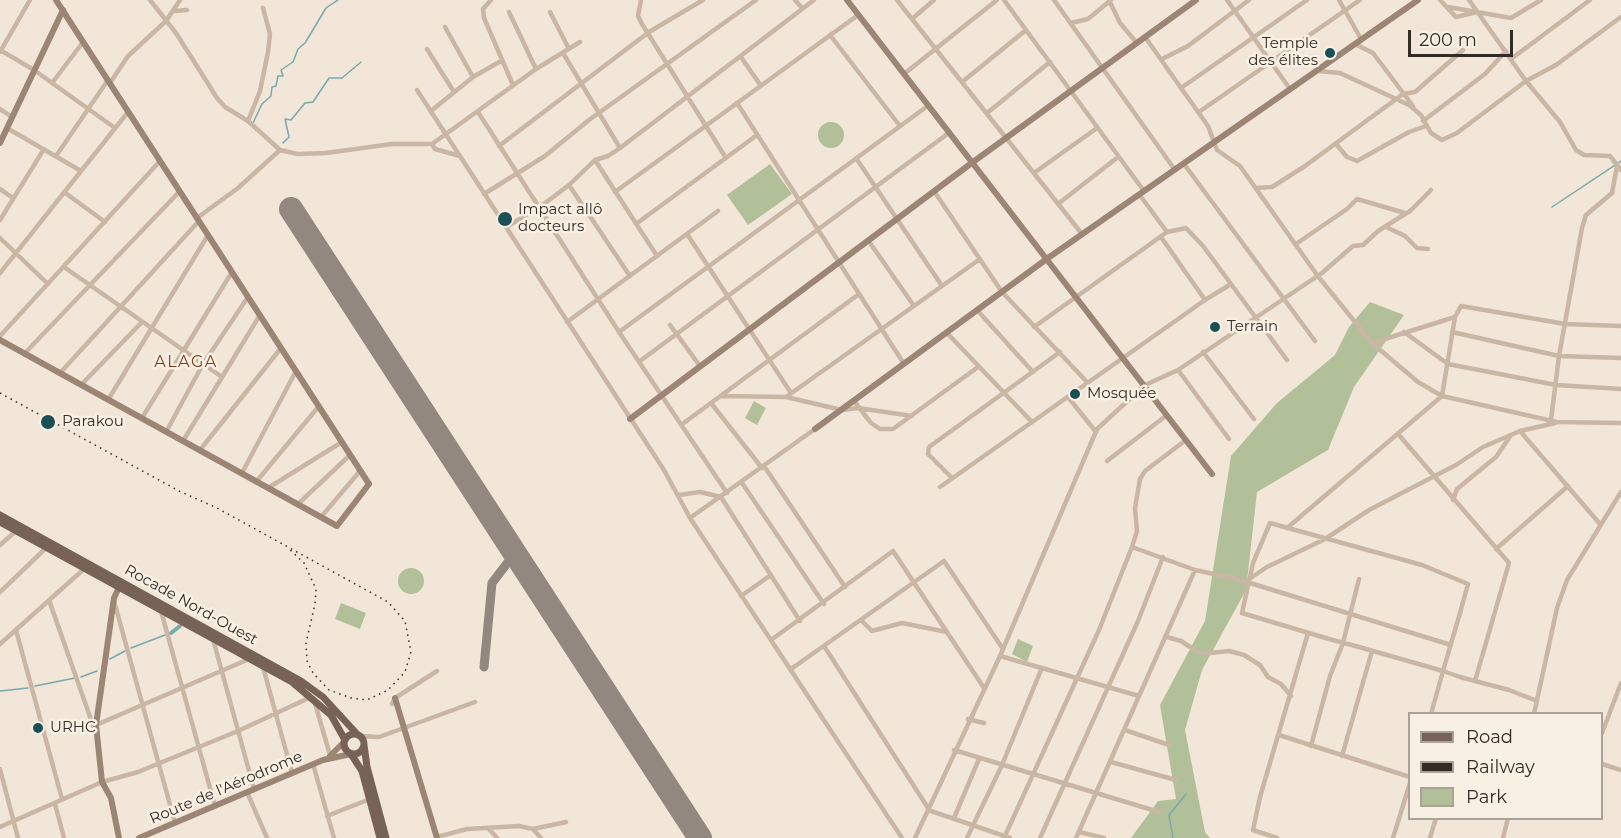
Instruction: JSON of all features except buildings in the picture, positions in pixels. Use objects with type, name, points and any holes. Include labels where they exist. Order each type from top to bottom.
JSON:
[{"type":"main road","name":"Rocade Nord-Ouest","points":[[0,515],[312,697],[336,721],[344,741]]},
{"type":"main road","name":"Rocade Nord-Ouest","points":[[0,522],[84,569],[120,585],[301,681],[323,697],[359,735]]},
{"type":"main road","points":[[380,838],[360,766],[346,750],[344,741],[349,735],[359,735],[386,838]]},
{"type":"main road","points":[[351,754],[357,754],[363,747]]},
{"type":"street","points":[[30,0],[0,51],[34,70],[115,128]]},
{"type":"street","points":[[56,0],[369,484],[337,526],[24,354],[0,338],[160,161]]},
{"type":"street","points":[[150,0],[225,107],[248,121],[280,150],[298,153],[326,153],[392,144],[432,144],[536,69],[580,42]]},
{"type":"street","points":[[56,156],[128,56],[166,21],[180,0]]},
{"type":"street","points":[[491,0],[483,13],[501,61],[513,85]]},
{"type":"street","points":[[639,0],[638,16],[726,158]]},
{"type":"street","points":[[499,146],[649,32],[703,0]]},
{"type":"street","points":[[484,194],[545,156],[599,113],[756,0]]},
{"type":"street","points":[[795,0],[802,8]]},
{"type":"street","points":[[506,227],[540,207],[569,185],[595,160],[608,156],[620,148],[814,0]]},
{"type":"street","points":[[847,0],[1048,258],[1212,474]]},
{"type":"street","points":[[897,0],[1083,234]]},
{"type":"street","points":[[912,19],[934,0]]},
{"type":"street","points":[[904,74],[997,0]]},
{"type":"street","points":[[1004,0],[1118,157],[1167,232]]},
{"type":"street","points":[[1054,0],[1175,170]]},
{"type":"street","points":[[1071,23],[1088,19],[1110,0],[1120,23],[1137,43]]},
{"type":"street","points":[[1227,0],[1253,38],[1272,60],[1290,89]]},
{"type":"street","points":[[1162,59],[1188,46],[1249,0]]},
{"type":"street","points":[[1181,88],[1307,0]]},
{"type":"street","points":[[1339,0],[1361,39]]},
{"type":"street","points":[[1198,112],[1360,0]]},
{"type":"street","points":[[690,518],[742,483],[1048,258],[1418,0]]},
{"type":"street","points":[[1440,0],[1459,18],[1477,11]]},
{"type":"street","points":[[1469,0],[1526,81],[1560,122],[1580,154],[1606,155],[1619,168],[1612,193],[1589,212],[1584,220],[1559,356],[1551,420]]},
{"type":"street","points":[[1448,7],[1510,18],[1541,0]]},
{"type":"street","points":[[1511,59],[1590,0]]},
{"type":"street","points":[[630,419],[973,162],[1195,1]]},
{"type":"street","points":[[248,121],[260,91],[268,52],[270,34],[263,8]]},
{"type":"street","points":[[0,141],[63,10]]},
{"type":"street","points":[[174,11],[187,10]]},
{"type":"street","points":[[509,12],[536,69]]},
{"type":"street","points":[[549,12],[569,49]]},
{"type":"street","points":[[615,192],[858,15]]},
{"type":"street","points":[[1355,44],[1373,53],[1406,93],[1438,139],[1446,139],[1526,81],[1556,65],[1621,17]]},
{"type":"street","points":[[445,27],[473,78]]},
{"type":"street","points":[[962,82],[1026,30]]},
{"type":"street","points":[[830,35],[900,126]]},
{"type":"street","points":[[1145,37],[1208,126],[1212,143],[1220,153],[1240,166],[1317,275],[1372,343],[1418,382],[1442,396],[1557,422]]},
{"type":"street","points":[[52,83],[83,42]]},
{"type":"street","points":[[427,49],[454,92]]},
{"type":"street","points":[[1256,188],[1272,187],[1336,144],[1394,100],[1406,93],[1415,92],[1463,50]]},
{"type":"street","points":[[1336,144],[1347,157],[1357,161],[1425,123],[1485,74],[1506,51]]},
{"type":"street","points":[[563,53],[620,148]]},
{"type":"street","points":[[741,57],[761,86]]},
{"type":"street","points":[[431,111],[473,78],[501,61]]},
{"type":"street","points":[[987,113],[1050,62]]},
{"type":"street","points":[[1317,70],[1340,74],[1415,108]]},
{"type":"street","points":[[1185,93],[1187,83]]},
{"type":"street","points":[[417,90],[679,495],[690,518],[902,838]]},
{"type":"street","points":[[737,103],[904,364]]},
{"type":"street","points":[[619,332],[929,105]]},
{"type":"street","points":[[0,109],[12,117]]},
{"type":"street","points":[[0,273],[128,112]]},
{"type":"street","points":[[478,112],[600,298],[619,332],[727,493]]},
{"type":"street","points":[[7,128],[81,171]]},
{"type":"street","points":[[1034,173],[1097,128]]},
{"type":"street","points":[[640,361],[950,132]]},
{"type":"street","points":[[636,224],[757,135]]},
{"type":"street","points":[[432,144],[435,148],[460,156]]},
{"type":"street","points":[[0,220],[44,149]]},
{"type":"street","points":[[60,373],[198,220],[280,150]]},
{"type":"street","points":[[1058,204],[1118,157]]},
{"type":"street","points":[[856,158],[942,286]]},
{"type":"street","points":[[595,160],[657,256]]},
{"type":"street","points":[[1184,164],[1315,341]]},
{"type":"street","points":[[569,185],[630,276]]},
{"type":"street","points":[[0,189],[13,198]]},
{"type":"street","points":[[915,838],[968,719],[1000,656],[1096,432],[1145,385],[1178,370],[1317,275],[1353,246],[1363,245],[1431,190]]},
{"type":"street","points":[[24,354],[180,191]]},
{"type":"street","points":[[934,191],[1002,292],[1088,382]]},
{"type":"street","points":[[64,192],[105,222]]},
{"type":"street","points":[[1296,244],[1347,210],[1357,199],[1405,213]]},
{"type":"street","points":[[567,322],[718,211]]},
{"type":"street","points":[[1386,227],[1406,236],[1417,248],[1428,249]]},
{"type":"street","points":[[1034,327],[1078,298],[1167,232],[1182,228],[1189,230],[1287,360]]},
{"type":"street","points":[[108,400],[208,234]]},
{"type":"street","points":[[687,234],[769,360],[788,395]]},
{"type":"street","points":[[1161,237],[1205,300]]},
{"type":"street","points":[[0,238],[48,284]]},
{"type":"street","points":[[868,240],[914,306]]},
{"type":"street","points":[[788,395],[980,259]]},
{"type":"street","points":[[63,267],[222,377]]},
{"type":"street","points":[[142,418],[232,272]]},
{"type":"street","points":[[940,487],[1031,421],[1231,284]]},
{"type":"street","points":[[681,425],[859,294]]},
{"type":"street","points":[[166,432],[203,364],[248,297]]},
{"type":"street","points":[[1287,528],[1442,396],[1455,317],[1461,306],[1468,305],[1565,324],[1621,326]]},
{"type":"street","points":[[977,310],[1033,372]]},
{"type":"street","points":[[183,441],[260,315]]},
{"type":"street","points":[[1372,343],[1455,317]]},
{"type":"street","points":[[81,385],[142,322]]},
{"type":"street","points":[[670,325],[700,366]]},
{"type":"street","points":[[1404,332],[1448,364],[1556,385],[1621,389]]},
{"type":"street","points":[[1452,332],[1559,356],[1621,358]]},
{"type":"street","points":[[947,333],[1031,421]]},
{"type":"street","points":[[200,450],[281,348]]},
{"type":"street","points":[[952,478],[933,462],[927,450],[1060,352]]},
{"type":"street","points":[[1203,352],[1254,419]]},
{"type":"street","points":[[854,401],[871,423],[888,430],[912,416],[978,367]]},
{"type":"street","points":[[1178,370],[1229,439]]},
{"type":"street","points":[[242,473],[296,371]]},
{"type":"street","points":[[721,396],[788,395],[842,410],[858,408],[912,416]]},
{"type":"street","points":[[1068,397],[1096,432]]},
{"type":"street","points":[[711,403],[763,467],[845,587]]},
{"type":"street","points":[[256,482],[319,406]]},
{"type":"street","points":[[1107,461],[1167,415]]},
{"type":"street","points":[[1249,581],[1266,567],[1325,539],[1370,510],[1433,477],[1482,447],[1520,431],[1557,422],[1621,423]]},
{"type":"street","points":[[1520,431],[1600,524]]},
{"type":"street","points":[[1398,434],[1453,500],[1508,560],[1509,566],[1475,681]]},
{"type":"street","points":[[1453,500],[1457,489],[1496,457],[1511,435]]},
{"type":"street","points":[[824,646],[928,809],[1006,837],[1078,678],[1132,547],[1137,531],[1135,508],[1143,474],[1186,440]]},
{"type":"street","points":[[268,488],[342,442]]},
{"type":"street","points":[[298,504],[350,455]]},
{"type":"street","points":[[321,517],[360,471]]},
{"type":"street","points":[[742,483],[824,603]]},
{"type":"street","points":[[1496,549],[1568,486]]},
{"type":"street","points":[[679,495],[700,492],[721,497],[800,621]]},
{"type":"street","points":[[1534,712],[1557,608],[1567,580],[1621,492]]},
{"type":"street","points":[[1432,712],[1443,671],[1451,645],[1467,587],[1465,581],[1422,565],[1270,523],[1264,532],[1242,613],[1443,671],[1537,701]]},
{"type":"street","points":[[0,545],[16,531]]},
{"type":"street","points":[[1132,547],[1195,570],[1249,581],[1451,645]]},
{"type":"street","points":[[0,592],[46,548]]},
{"type":"street","points":[[771,640],[893,551],[984,688]]},
{"type":"street","points":[[1040,838],[1164,557]]},
{"type":"street","points":[[791,669],[944,561],[1003,649]]},
{"type":"street","points":[[0,644],[84,569]]},
{"type":"street","points":[[1076,838],[1195,570]]},
{"type":"street","points":[[741,596],[771,575]]},
{"type":"street","points":[[1311,746],[1330,676],[1343,643],[1359,579]]},
{"type":"street","points":[[119,838],[111,798],[102,782],[96,725],[114,598],[120,585]]},
{"type":"street","points":[[114,598],[175,823]]},
{"type":"street","points":[[49,600],[96,735]]},
{"type":"street","points":[[161,611],[215,806]]},
{"type":"street","points":[[861,620],[872,631],[902,623],[947,632]]},
{"type":"street","points":[[16,630],[62,800]]},
{"type":"street","points":[[1250,838],[1308,633]]},
{"type":"street","points":[[1167,637],[1181,641],[1201,654],[1229,651],[1244,655],[1260,665],[1268,677],[1281,684],[1291,696]]},
{"type":"street","points":[[213,639],[238,731],[250,791],[267,838]]},
{"type":"street","points":[[1342,756],[1372,651]]},
{"type":"street","points":[[1000,656],[1041,670],[1139,696]]},
{"type":"street","points":[[96,725],[249,659]]},
{"type":"street","points":[[263,667],[292,773]]},
{"type":"street","points":[[967,838],[1002,765],[1041,670]]},
{"type":"street","points":[[437,671],[393,701],[437,838],[467,829],[519,826],[533,829],[566,822]]},
{"type":"street","points":[[1603,730],[1621,683]]},
{"type":"street","points":[[0,827],[102,782],[124,777],[238,731],[312,697],[330,755]]},
{"type":"street","points":[[363,747],[379,736],[475,702]]},
{"type":"street","points":[[968,719],[984,723]]},
{"type":"street","points":[[1125,730],[1168,746]]},
{"type":"street","points":[[359,735],[379,736]]},
{"type":"street","points":[[1279,735],[1408,776]]},
{"type":"street","name":"Route de l'Aérodrome","points":[[322,760],[344,741]]},
{"type":"street","points":[[954,750],[1096,791],[1159,812]]},
{"type":"street","name":"Route de l'Aérodrome","points":[[139,838],[322,760],[351,754]]},
{"type":"street","points":[[954,818],[979,759]]},
{"type":"street","points":[[1111,762],[1176,780]]},
{"type":"street","points":[[312,764],[334,838]]},
{"type":"street","points":[[1603,764],[1621,770]]},
{"type":"street","points":[[0,769],[18,838]]},
{"type":"street","points":[[1394,838],[1408,790]]},
{"type":"street","points":[[327,816],[370,799]]},
{"type":"street","points":[[54,804],[64,838]]},
{"type":"street","points":[[1430,838],[1436,820]]},
{"type":"street","points":[[1504,838],[1508,820]]},
{"type":"street","points":[[489,829],[497,838]]},
{"type":"street","points":[[533,829],[541,838]]},
{"type":"street","points":[[1253,830],[1277,838]]},
{"type":"street","points":[[1079,832],[1104,838]]},
{"type":"green space","points":[[831,122],[840,126],[844,135],[840,144],[831,148],[822,144],[818,135],[822,126]]},
{"type":"green space","points":[[770,164],[792,194],[748,225],[727,195]]},
{"type":"green space","points":[[1370,302],[1404,315],[1354,387],[1328,450],[1257,492],[1246,590],[1202,670],[1185,730],[1205,832],[1210,838],[1131,838],[1158,801],[1176,799],[1160,705],[1205,621],[1231,456],[1277,403],[1335,355],[1349,327]]},
{"type":"green space","points":[[754,401],[766,408],[757,425],[745,418]]},
{"type":"green space","points":[[411,568],[420,572],[424,581],[420,590],[411,594],[402,590],[398,581],[402,572]]},
{"type":"green space","points":[[341,603],[366,613],[360,629],[335,619]]},
{"type":"green space","points":[[1018,639],[1033,646],[1027,662],[1012,654]]},
{"type":"waterway","points":[[253,123],[262,104],[271,96],[272,87],[276,86],[278,76],[283,76],[281,70],[293,62],[298,49],[305,43],[326,8],[338,0]]},
{"type":"waterway","points":[[283,143],[289,137],[285,119],[291,120],[305,103],[313,102],[329,78],[342,78],[361,62]]},
{"type":"waterway","points":[[1552,207],[1621,161]]},
{"type":"waterway","points":[[171,633],[180,626]]},
{"type":"waterway","points":[[131,648],[165,635]]},
{"type":"waterway","points":[[110,659],[125,651]]},
{"type":"waterway","points":[[81,677],[97,671]]},
{"type":"waterway","points":[[35,686],[75,678]]},
{"type":"waterway","points":[[0,691],[28,688]]},
{"type":"waterway","points":[[1173,838],[1169,815],[1186,794]]},
{"type":"taxiway","points":[[484,667],[492,583],[515,553]]},
{"type":"runway","points":[[291,209],[700,838]]},
{"type":"railway","points":[[0,393],[179,491],[217,508],[388,602],[405,621],[411,652],[405,672],[388,690],[367,700],[351,698],[329,690],[313,673],[307,661],[306,643],[316,589],[304,563],[288,548]]},
{"type":"place","name":"Temple des élites","points":[[1330,53]]},
{"type":"place","name":"Impact allô docteurs","points":[[505,219]]},
{"type":"place","name":"Terrain","points":[[1215,327]]},
{"type":"place","name":"Mosquée","points":[[1075,394]]},
{"type":"place","name":"Parakou","points":[[48,422]]},
{"type":"place","name":"URHC","points":[[38,728]]},
{"type":"district","name":"ALAGA","points":[[186,362]]}]
